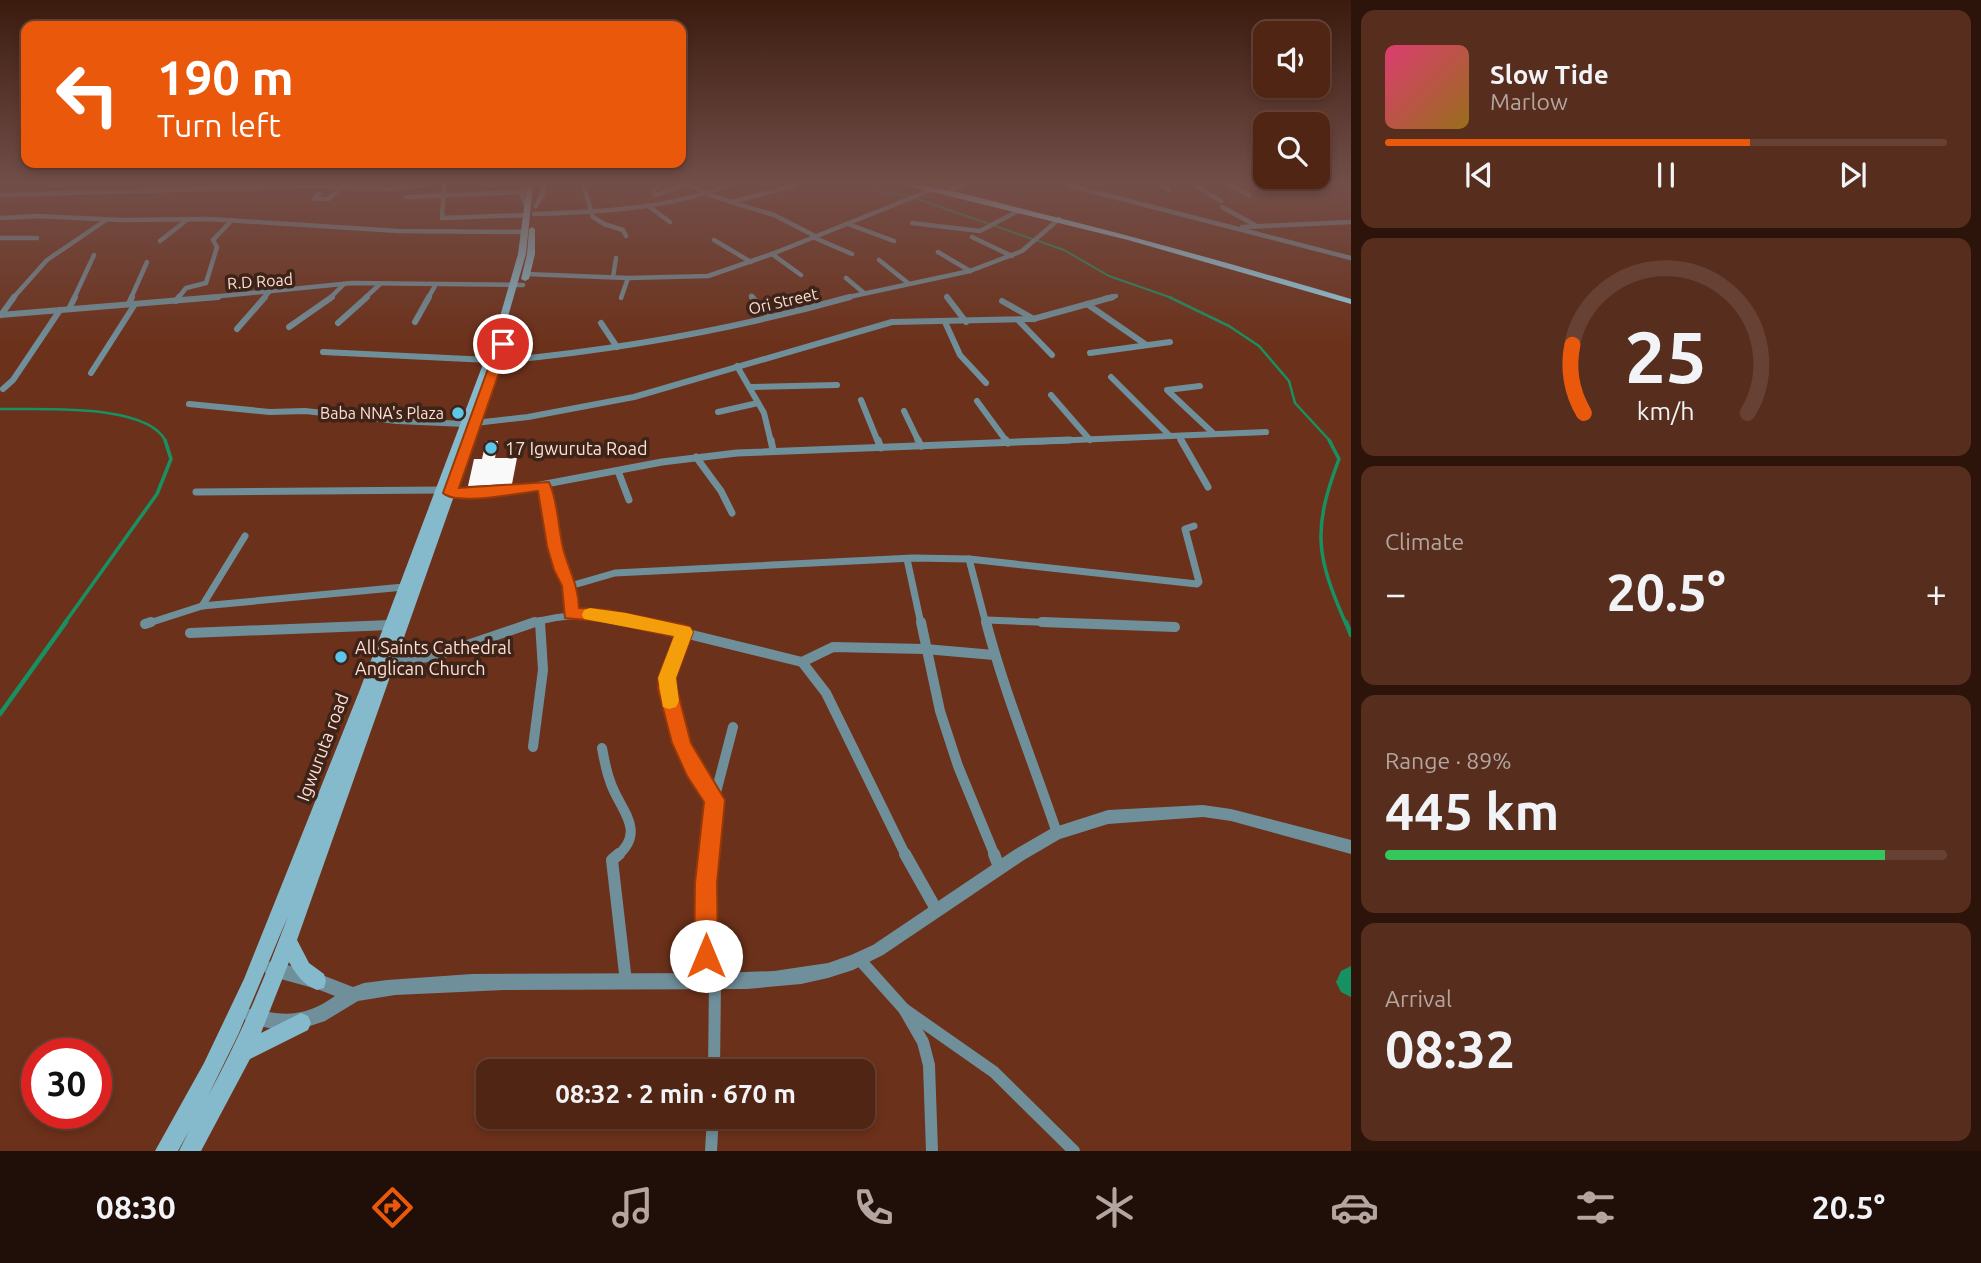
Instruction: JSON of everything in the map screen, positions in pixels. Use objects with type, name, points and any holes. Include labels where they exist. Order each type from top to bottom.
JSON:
[{"type":"main road","name":"Igwuruta road","points":[[521,281],[524,239]]},
{"type":"main road","name":"Igwuruta road","points":[[269,969],[288,942],[390,664],[446,491],[531,254],[531,239]]},
{"type":"main road","points":[[1133,239],[1351,300]]},
{"type":"main road","points":[[1149,239],[1210,254],[1351,300]]},
{"type":"main road","name":"Igwuruta road","points":[[166,1151],[249,1015],[269,969],[404,587],[446,491]]},
{"type":"main road","points":[[288,942],[303,969],[317,981]]},
{"type":"main road","name":"Igwuruta road","points":[[190,1151],[243,1052],[249,1015]]},
{"type":"main road","points":[[243,1052],[301,1023]]},
{"type":"street","points":[[1,315],[23,283],[46,258],[76,239]]},
{"type":"street","points":[[176,301],[186,288],[206,283],[217,247],[214,239]]},
{"type":"street","name":"R.D Road","points":[[1,315],[304,290],[344,284],[435,286],[613,277],[702,277],[812,239]]},
{"type":"street","points":[[820,239],[852,254]]},
{"type":"street","points":[[888,239],[894,241]]},
{"type":"street","points":[[976,239],[1012,256]]},
{"type":"street","name":"Ori Street","points":[[323,352],[493,360],[535,359],[683,337],[908,282],[970,271],[1012,256],[1036,239]]},
{"type":"street","points":[[1274,239],[1351,258]]},
{"type":"street","points":[[714,240],[751,262]]},
{"type":"street","points":[[938,252],[970,271]]},
{"type":"street","points":[[772,254],[801,275]]},
{"type":"street","points":[[69,310],[94,256]]},
{"type":"street","points":[[613,277],[616,258]]},
{"type":"street","points":[[879,260],[908,282]]},
{"type":"street","points":[[91,373],[132,304],[147,262]]},
{"type":"street","points":[[621,299],[628,278]]},
{"type":"street","points":[[846,278],[864,293]]},
{"type":"street","points":[[289,327],[325,304],[344,284]]},
{"type":"street","points":[[338,323],[356,303],[366,299],[380,284]]},
{"type":"street","points":[[415,322],[435,286]]},
{"type":"street","points":[[237,329],[270,291]]},
{"type":"street","points":[[751,296],[769,317]]},
{"type":"street","points":[[189,404],[271,412],[305,411],[397,421],[470,424],[559,415],[892,322],[1017,320],[1116,296]]},
{"type":"street","points":[[947,297],[966,322]]},
{"type":"street","points":[[1002,301],[1034,318]]},
{"type":"street","points":[[1087,304],[1145,344]]},
{"type":"street","points":[[4,388],[13,380],[60,310]]},
{"type":"street","points":[[1017,320],[1052,355]]},
{"type":"street","points":[[945,322],[960,355],[986,383]]},
{"type":"street","points":[[601,323],[617,347]]},
{"type":"street","points":[[1090,353],[1170,342]]},
{"type":"street","points":[[737,366],[767,420],[773,450]]},
{"type":"street","points":[[1111,377],[1170,436]]},
{"type":"street","points":[[750,387],[837,385]]},
{"type":"street","points":[[1200,386],[1167,390],[1214,433]]},
{"type":"street","points":[[1051,395],[1090,440]]},
{"type":"street","points":[[861,400],[881,448]]},
{"type":"street","points":[[977,401],[1008,443]]},
{"type":"street","points":[[718,412],[758,403]]},
{"type":"street","points":[[904,411],[921,446]]},
{"type":"street","points":[[196,492],[485,493],[696,457],[773,450],[1266,432]]},
{"type":"street","points":[[1179,436],[1208,487]]},
{"type":"street","points":[[696,457],[717,488],[725,495],[732,513]]},
{"type":"street","points":[[618,471],[629,500]]},
{"type":"street","points":[[544,485],[555,546],[570,586],[571,614]]},
{"type":"street","points":[[570,586],[615,573],[907,559],[970,559],[1196,584],[1199,582],[1185,529],[1194,526]]},
{"type":"street","points":[[202,606],[244,536]]},
{"type":"street","points":[[907,559],[916,591],[917,616],[940,711],[958,766],[999,867]]},
{"type":"street","points":[[970,559],[994,655],[1058,833]]},
{"type":"street","points":[[145,624],[202,606],[404,587]]},
{"type":"street","points":[[390,664],[438,655],[571,614],[608,616],[802,662],[826,693],[912,869],[936,909]]},
{"type":"street","points":[[987,620],[1175,627]]},
{"type":"street","points":[[533,747],[543,670],[540,622]]},
{"type":"street","points":[[190,633],[390,625]]},
{"type":"street","points":[[684,632],[667,678],[669,700],[681,743],[714,800]]},
{"type":"street","points":[[802,662],[833,647],[925,649],[994,655]]},
{"type":"street","points":[[713,1059],[706,883],[714,800],[733,727]]},
{"type":"street","points":[[602,748],[610,783],[629,820],[632,833],[623,851],[612,860],[626,982]]},
{"type":"street","points":[[249,1015],[301,1023],[321,1015],[352,995],[405,986],[710,981],[821,974],[860,960],[915,926],[999,867],[1058,833],[1108,817],[1203,811],[1231,815],[1351,847]]},
{"type":"street","points":[[860,960],[904,1009],[924,1043],[931,1082],[932,1151]]},
{"type":"street","points":[[269,969],[317,981],[352,995]]},
{"type":"street","points":[[904,1009],[994,1072],[1074,1151]]},
{"type":"street","points":[[711,1151],[712,1129]]},
{"type":"building","points":[[486,441],[498,441],[495,458],[517,458],[512,484],[468,486],[474,459],[482,459]]},
{"type":"waterway","points":[[1032,239],[1064,250],[1109,276],[1172,298]]},
{"type":"waterway","points":[[1169,297],[1229,326],[1259,346],[1289,381],[1295,403],[1331,442]]},
{"type":"waterway","points":[[0,409],[64,409],[115,414],[138,420],[155,429],[165,441]]},
{"type":"waterway","points":[[1329,440],[1339,459],[1324,505],[1321,543],[1328,580],[1346,624]]},
{"type":"waterway","points":[[64,624],[157,494],[171,459],[165,441]]},
{"type":"waterway","points":[[0,714],[66,622]]},
{"type":"waterway","points":[[1346,622],[1351,635]]},
{"type":"slow traffic","points":[[590,615],[626,619],[684,632],[667,678],[669,701]]},
{"type":"place","name":"Baba NNA's Plaza","points":[[458,413]]},
{"type":"place","name":"17 Igwuruta Road","points":[[491,448]]},
{"type":"place","name":"All Saints Cathedral Anglican Church","points":[[341,657]]},
{"type":"route","points":[[503,344],[450,493],[514,491],[544,485],[555,546],[570,586],[571,614],[608,616],[684,632],[667,678],[667,689],[681,743],[714,800],[706,883],[706,956]]}]
